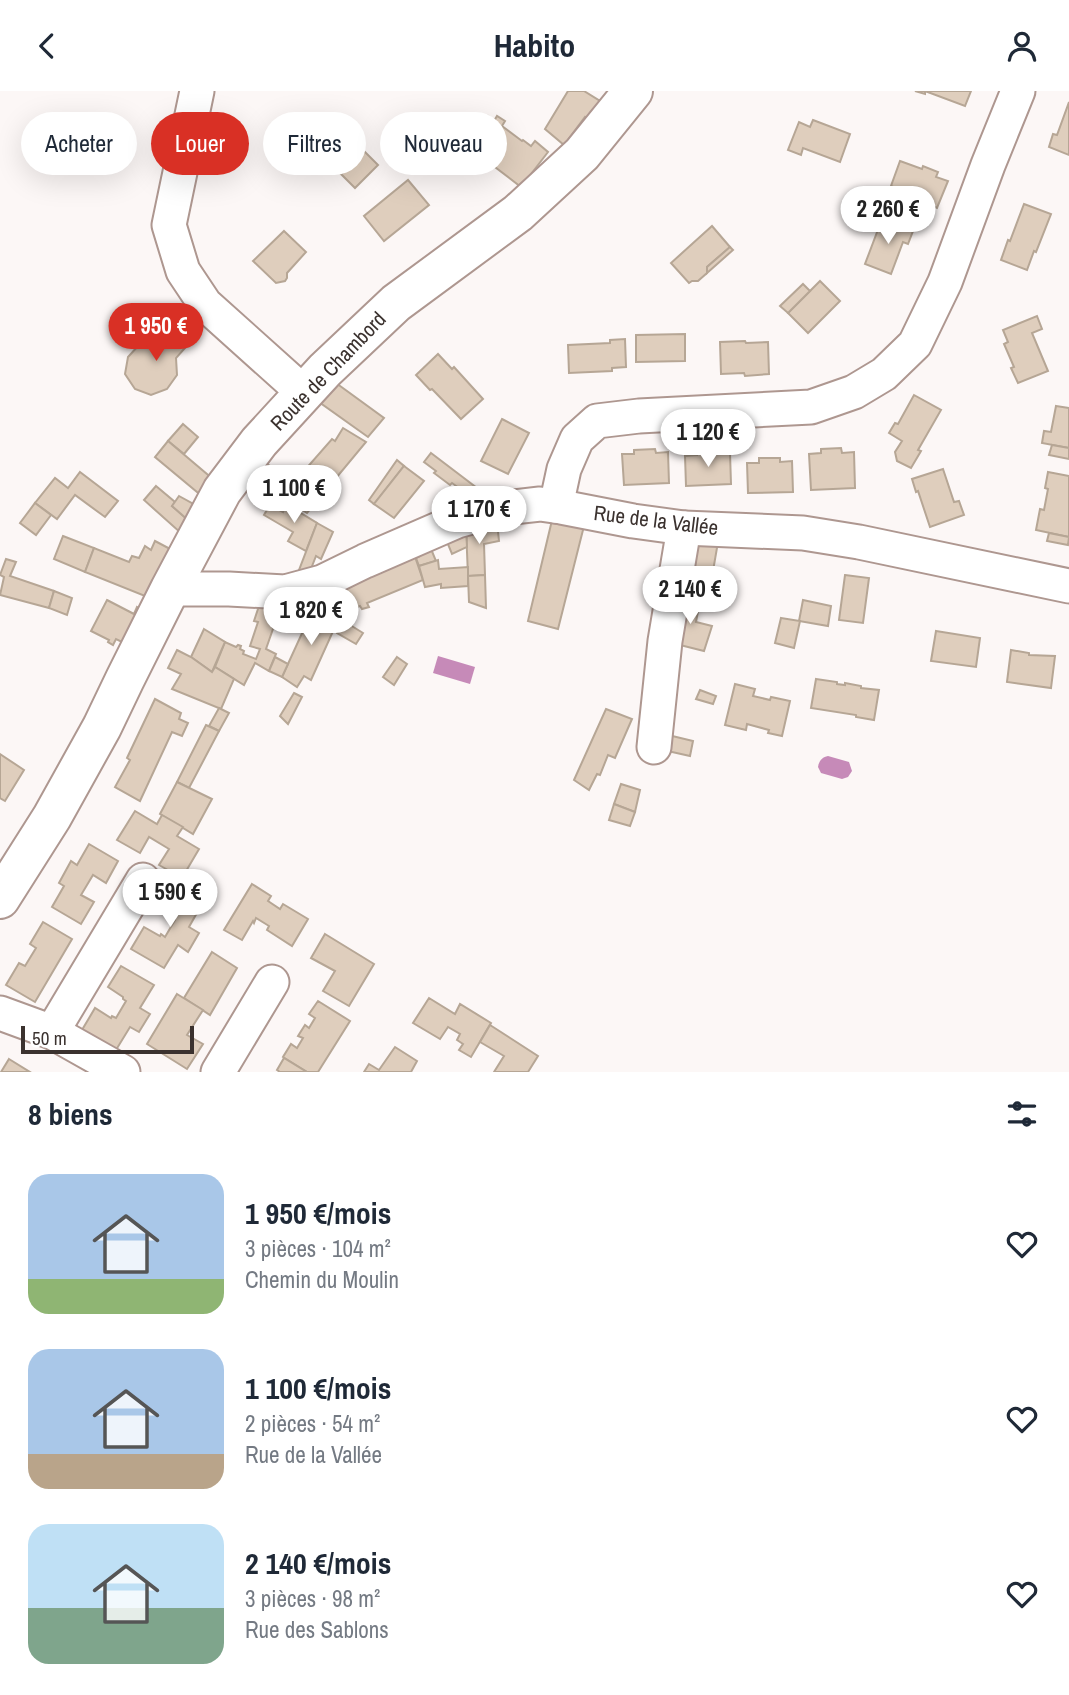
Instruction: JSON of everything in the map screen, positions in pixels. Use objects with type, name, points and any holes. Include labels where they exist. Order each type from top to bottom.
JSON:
[{"type":"main road","name":"Route de Chambord","points":[[0,899],[52,817],[102,727],[222,491],[260,442],[303,392],[396,303],[518,213],[582,154],[633,91]]},
{"type":"street","points":[[197,91],[169,225],[183,271],[205,304],[303,392]]},
{"type":"street","points":[[555,506],[564,469],[577,439],[597,421],[639,415],[811,407],[854,392],[884,374],[915,344],[945,282],[1018,91]]},
{"type":"street","name":"Rue de la Vallée","points":[[170,589],[285,592],[322,582],[457,521],[505,508],[540,505],[684,528],[803,533],[859,542],[1069,586]]},
{"type":"street","points":[[654,747],[665,641],[684,528]]},
{"type":"street","points":[[52,1032],[144,880]]},
{"type":"street","points":[[218,1072],[272,982]]},
{"type":"street","points":[[0,1013],[52,1032],[85,1062],[123,1072]]},
{"type":"shaded area","points":[[438,656],[475,667],[470,684],[433,673]]},
{"type":"shaded area","points":[[828,756],[849,762],[852,771],[848,777],[842,779],[821,773],[819,763],[822,758]]},
{"type":"building","points":[[568,91],[584,91],[600,101],[591,122],[585,117],[564,145],[545,129]]},
{"type":"building","points":[[925,91],[971,91],[965,106]]},
{"type":"building","points":[[1069,102],[1069,155],[1049,147],[1053,134],[1057,135]]},
{"type":"building","points":[[813,120],[850,134],[840,162],[803,148],[801,155],[788,150],[799,122],[810,127]]},
{"type":"building","points":[[507,130],[531,146],[535,141],[548,152],[521,187],[505,175]]},
{"type":"building","points":[[366,153],[378,165],[355,188],[342,175],[366,175]]},
{"type":"building","points":[[900,161],[938,172],[936,177],[948,181],[937,208],[926,203],[928,197],[891,186]]},
{"type":"building","points":[[408,180],[429,205],[384,241],[364,216]]},
{"type":"building","points":[[1024,204],[1051,214],[1027,270],[1001,260]]},
{"type":"building","points":[[882,219],[913,231],[908,244],[903,242],[891,274],[865,264]]},
{"type":"building","points":[[712,226],[730,247],[707,267],[707,273],[698,281],[689,283],[671,263]]},
{"type":"building","points":[[284,231],[306,252],[287,273],[285,281],[276,283],[253,261]]},
{"type":"building","points":[[730,247],[733,250],[707,273],[707,267]]},
{"type":"building","points":[[820,281],[840,301],[808,333],[788,313]]},
{"type":"building","points":[[803,284],[810,291],[788,313],[780,306]]},
{"type":"building","points":[[1037,316],[1042,329],[1032,333],[1048,371],[1018,383],[1004,344],[1008,342],[1003,330]]},
{"type":"building","points":[[178,327],[192,340],[176,358],[177,375],[167,389],[151,395],[135,389],[125,374],[128,357],[139,345],[156,342],[162,344]]},
{"type":"building","points":[[685,334],[685,361],[636,362],[636,335]]},
{"type":"building","points":[[625,339],[626,367],[612,368],[612,371],[569,373],[568,345],[610,343],[610,340]]},
{"type":"building","points":[[720,342],[768,342],[769,374],[721,374]]},
{"type":"building","points":[[438,354],[452,369],[454,367],[483,399],[461,419],[416,375]]},
{"type":"building","points":[[336,383],[384,418],[368,437],[319,402]]},
{"type":"building","points":[[914,395],[941,410],[911,468],[897,461],[895,452],[902,441],[889,433],[895,423],[898,424]]},
{"type":"building","points":[[1056,406],[1069,408],[1069,448],[1042,443],[1044,431],[1051,432]]},
{"type":"building","points":[[502,419],[529,433],[508,474],[481,461]]},
{"type":"building","points":[[183,424],[198,437],[184,454],[168,441]]},
{"type":"building","points":[[343,428],[366,442],[307,513],[282,496],[332,439],[335,441]]},
{"type":"building","points":[[168,441],[214,480],[203,497],[155,457]]},
{"type":"building","points":[[1052,445],[1069,448],[1069,459],[1049,455]]},
{"type":"building","points":[[841,448],[842,453],[854,452],[855,488],[811,490],[809,454],[821,453],[821,449]]},
{"type":"building","points":[[655,449],[656,453],[668,452],[669,483],[624,485],[622,454],[634,454],[634,450]]},
{"type":"building","points":[[718,450],[718,454],[730,453],[731,484],[686,486],[685,456],[697,455],[696,451]]},
{"type":"building","points":[[431,453],[477,488],[471,497],[452,483],[450,485],[424,462]]},
{"type":"building","points":[[759,458],[792,461],[793,492],[748,493],[747,463],[759,463]]},
{"type":"building","points":[[397,460],[404,466],[374,504],[369,500]]},
{"type":"building","points":[[266,463],[274,469],[264,482],[255,477]]},
{"type":"building","points":[[404,466],[424,481],[394,518],[374,504]]},
{"type":"building","points":[[943,469],[954,502],[959,501],[964,515],[930,527],[912,479]]},
{"type":"building","points":[[80,472],[118,501],[105,517],[75,495],[57,519],[35,503],[55,478],[68,488]]},
{"type":"building","points":[[1048,472],[1069,476],[1069,537],[1036,530],[1040,509],[1044,510]]},
{"type":"building","points":[[156,486],[175,502],[172,506],[189,521],[182,534],[144,500]]},
{"type":"building","points":[[179,496],[197,506],[189,521],[172,506]]},
{"type":"building","points":[[35,503],[51,515],[36,535],[20,523]]},
{"type":"building","points":[[286,504],[317,523],[306,551],[288,541],[293,532],[264,515],[270,505],[283,512]]},
{"type":"building","points":[[553,516],[585,522],[558,629],[528,621]]},
{"type":"building","points":[[497,522],[499,541],[484,544],[485,575],[468,576],[466,528]]},
{"type":"building","points":[[317,523],[333,532],[321,559],[316,556],[309,574],[296,578]]},
{"type":"building","points":[[466,528],[467,547],[452,554],[445,537]]},
{"type":"building","points":[[1049,533],[1069,537],[1068,545],[1047,541]]},
{"type":"building","points":[[63,536],[94,548],[85,572],[54,559]]},
{"type":"building","points":[[155,541],[174,551],[150,598],[85,572],[94,548],[129,562],[132,556],[139,558],[145,546],[151,550]]},
{"type":"building","points":[[688,542],[718,542],[713,571],[708,587],[703,586],[700,601],[679,596]]},
{"type":"building","points":[[429,544],[436,561],[419,566],[416,558],[420,556],[417,549]]},
{"type":"building","points":[[413,551],[423,580],[367,603],[369,607],[362,609],[360,606],[349,610],[343,595],[338,592]]},
{"type":"building","points":[[6,559],[16,562],[10,576],[54,591],[49,608],[0,595],[4,577],[0,575]]},
{"type":"building","points":[[438,560],[439,569],[468,567],[468,586],[441,588],[441,584],[425,587],[419,566]]},
{"type":"building","points":[[485,575],[486,608],[469,602],[468,576]]},
{"type":"building","points":[[845,575],[869,578],[863,623],[839,620]]},
{"type":"building","points":[[54,591],[72,598],[67,615],[49,608]]},
{"type":"building","points":[[679,596],[700,601],[696,622],[712,626],[704,651],[672,643]]},
{"type":"building","points":[[107,600],[134,614],[137,607],[143,611],[124,643],[116,639],[113,645],[91,631]]},
{"type":"building","points":[[261,600],[282,603],[266,649],[276,654],[269,671],[255,663],[244,685],[215,667],[225,642],[236,647],[241,646],[243,654],[256,659],[260,649],[250,646],[258,622],[254,621]]},
{"type":"building","points":[[803,600],[831,606],[828,626],[799,621]]},
{"type":"building","points":[[314,607],[339,618],[311,680],[304,676],[297,687],[282,677]]},
{"type":"building","points":[[781,618],[800,621],[794,648],[775,643]]},
{"type":"building","points":[[342,620],[363,633],[356,644],[337,633]]},
{"type":"building","points":[[204,629],[225,642],[212,672],[191,657]]},
{"type":"building","points":[[936,631],[980,638],[976,667],[931,661]]},
{"type":"building","points":[[177,650],[212,672],[215,667],[234,679],[221,709],[172,689],[181,674],[168,668]]},
{"type":"building","points":[[1011,650],[1029,655],[1055,656],[1051,688],[1007,682]]},
{"type":"building","points":[[275,657],[288,664],[282,677],[269,671]]},
{"type":"building","points":[[397,657],[407,664],[394,685],[383,677]]},
{"type":"building","points":[[816,679],[879,690],[874,720],[811,708]]},
{"type":"building","points":[[735,684],[755,689],[753,696],[790,701],[782,736],[747,724],[746,730],[725,725]]},
{"type":"building","points":[[700,690],[716,696],[713,704],[696,699]]},
{"type":"building","points":[[294,693],[302,697],[288,724],[280,716]]},
{"type":"building","points":[[155,699],[181,713],[179,719],[188,723],[182,736],[172,732],[140,801],[115,787],[130,760],[127,758]]},
{"type":"building","points":[[219,708],[229,713],[219,731],[209,726]]},
{"type":"building","points":[[606,709],[632,719],[615,758],[608,755],[600,775],[597,774],[589,790],[574,780]]},
{"type":"building","points":[[206,725],[219,731],[189,788],[177,782]]},
{"type":"building","points":[[664,734],[693,741],[690,756],[663,750]]},
{"type":"building","points":[[0,754],[24,770],[5,801],[0,798]]},
{"type":"building","points":[[177,782],[212,799],[193,834],[160,814]]},
{"type":"building","points":[[621,784],[640,790],[635,812],[614,804]]},
{"type":"building","points":[[614,804],[635,812],[630,826],[609,820]]},
{"type":"building","points":[[135,811],[157,824],[162,815],[183,827],[177,836],[199,849],[182,878],[159,865],[169,849],[149,837],[140,853],[117,840]]},
{"type":"building","points":[[89,844],[118,861],[106,883],[93,875],[81,895],[94,902],[81,924],[52,907],[64,886],[59,883],[71,861],[77,865]]},
{"type":"building","points":[[170,884],[202,904],[189,927],[199,933],[188,952],[178,945],[164,968],[131,949],[144,927],[165,937],[175,920],[172,915],[157,906]]},
{"type":"building","points":[[252,884],[271,896],[268,901],[280,909],[283,904],[308,919],[292,946],[267,930],[269,926],[256,918],[242,940],[224,930]]},
{"type":"building","points":[[43,922],[72,939],[35,1002],[6,985],[19,963],[25,966],[36,948],[30,944]]},
{"type":"building","points":[[325,934],[374,964],[349,1006],[323,991],[335,971],[311,958]]},
{"type":"building","points":[[212,952],[237,968],[210,1015],[184,998]]},
{"type":"building","points":[[121,966],[154,985],[140,1008],[150,1014],[139,1032],[130,1027],[116,1050],[82,1030],[95,1008],[111,1018],[116,1018],[126,1001],[108,987]]},
{"type":"building","points":[[177,994],[203,1010],[187,1035],[203,1044],[187,1069],[147,1044]]},
{"type":"building","points":[[429,998],[455,1014],[460,1004],[491,1023],[471,1057],[459,1050],[463,1044],[457,1040],[460,1034],[448,1027],[440,1039],[413,1023]]},
{"type":"building","points":[[318,1001],[350,1021],[318,1072],[307,1072],[283,1057],[291,1044],[297,1048],[303,1038],[298,1036],[305,1025],[309,1028],[315,1018],[309,1014]]},
{"type":"building","points":[[490,1025],[538,1056],[528,1072],[494,1072],[504,1056],[480,1042]]},
{"type":"building","points":[[395,1047],[417,1061],[411,1072],[364,1072],[369,1064],[379,1070]]},
{"type":"building","points":[[284,1058],[307,1072],[280,1072],[277,1070]]},
{"type":"building","points":[[9,1059],[30,1072],[1,1072]]}]
